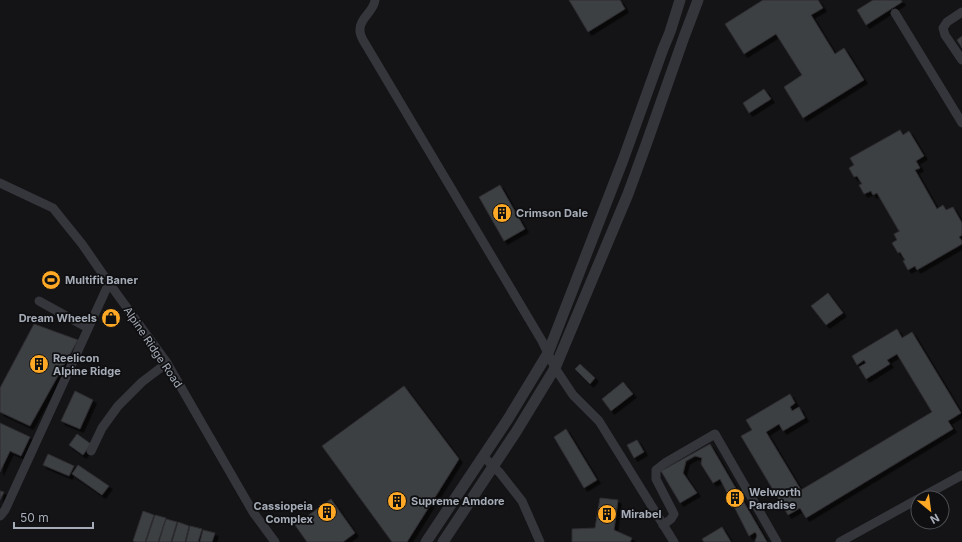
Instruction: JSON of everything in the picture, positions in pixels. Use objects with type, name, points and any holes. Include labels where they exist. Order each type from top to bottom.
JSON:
[{"type":"street","points":[[375,0],[375,4],[362,21],[360,31],[363,40],[538,334],[555,368],[573,395],[599,421],[674,542]]},
{"type":"street","points":[[426,542],[508,419],[548,353],[623,160],[670,32],[680,0]]},
{"type":"street","points":[[444,542],[516,432],[555,368],[628,194],[696,0]]},
{"type":"street","points":[[962,12],[947,22],[944,28],[945,34],[962,60]]},
{"type":"street","points":[[895,13],[962,123]]},
{"type":"street","name":"Alpine Ridge Road","points":[[0,183],[53,208],[82,244],[167,363],[253,512],[274,542]]},
{"type":"street","points":[[0,516],[5,510],[109,283]]},
{"type":"street","points":[[39,301],[88,328]]},
{"type":"street","points":[[91,451],[102,428],[118,406],[142,382],[167,363]]},
{"type":"street","points":[[664,524],[671,519],[674,514],[656,478],[656,470],[665,463],[714,434],[777,542]]},
{"type":"street","points":[[483,456],[522,500],[540,542]]},
{"type":"street","points":[[934,490],[962,475]]},
{"type":"street","points":[[840,542],[910,503]]},
{"type":"building","points":[[569,0],[620,0],[625,9],[588,32]]},
{"type":"building","points":[[763,0],[818,0],[823,8],[811,15],[835,54],[844,48],[864,80],[803,118],[784,87],[802,75],[776,34],[744,54],[725,24]]},
{"type":"building","points":[[873,0],[901,0],[902,2],[866,25],[857,10]]},
{"type":"building","points":[[962,36],[962,48],[957,40]]},
{"type":"building","points":[[764,89],[771,99],[749,113],[743,103]]},
{"type":"building","points":[[900,130],[903,135],[909,131],[924,156],[916,161],[920,168],[915,170],[937,209],[943,205],[946,210],[953,207],[962,223],[962,235],[959,237],[962,244],[917,270],[915,266],[908,270],[903,261],[905,260],[900,252],[898,253],[892,243],[897,240],[894,234],[900,231],[877,193],[873,195],[871,191],[864,194],[859,185],[862,184],[857,176],[854,177],[849,168],[854,165],[850,158]]},
{"type":"building","name":"Crimson Dale","points":[[500,185],[525,229],[504,241],[479,197]]},
{"type":"building","points":[[828,293],[843,313],[826,325],[811,306]]},
{"type":"building","name":"Reelicon Alpine Ridge","points":[[34,324],[78,340],[30,426],[0,412],[0,388]]},
{"type":"building","points":[[897,329],[902,338],[912,332],[961,413],[948,421],[953,429],[806,518],[800,508],[788,515],[741,436],[752,430],[746,420],[790,394],[795,403],[790,407],[792,411],[799,407],[805,418],[783,431],[779,424],[766,432],[801,490],[932,412],[897,354],[887,360],[890,364],[866,379],[859,367],[866,363],[864,360],[857,365],[852,356]]},
{"type":"building","points":[[580,364],[595,378],[590,384],[575,369]]},
{"type":"building","points":[[623,382],[633,394],[611,411],[602,399]]},
{"type":"building","name":"Supreme Amdore","points":[[404,386],[459,459],[407,542],[392,542],[322,446]]},
{"type":"building","points":[[75,391],[93,400],[80,429],[61,421]]},
{"type":"building","points":[[0,423],[30,437],[21,456],[10,451],[0,472]]},
{"type":"building","points":[[566,429],[597,480],[584,488],[554,437]]},
{"type":"building","points":[[77,434],[91,444],[83,455],[69,445]]},
{"type":"building","points":[[637,440],[644,452],[634,458],[627,445]]},
{"type":"building","name":"Welworth Paradise","points":[[710,444],[767,542],[755,542],[757,535],[755,532],[749,536],[720,479],[713,483],[701,464],[702,458],[695,456],[686,461],[683,473],[697,493],[680,503],[661,471]]},
{"type":"building","points":[[48,454],[74,466],[69,476],[43,465]]},
{"type":"building","points":[[78,465],[109,486],[102,495],[72,474]]},
{"type":"building","points":[[0,491],[4,492],[0,500]]},
{"type":"building","name":"Mirabel","points":[[600,498],[618,500],[614,530],[632,538],[630,542],[572,542],[572,529],[595,528]]},
{"type":"building","name":"Cassiopeia Complex","points":[[331,499],[355,533],[343,542],[307,542],[295,525]]},
{"type":"building","points":[[143,511],[154,515],[145,542],[136,542],[133,541]]},
{"type":"building","points":[[155,515],[166,518],[158,542],[146,542]]},
{"type":"building","points":[[166,519],[177,522],[171,542],[159,542]]},
{"type":"building","points":[[178,522],[189,526],[185,542],[172,542]]},
{"type":"building","points":[[190,526],[202,529],[198,542],[186,542]]},
{"type":"building","name":"Welworth Paradise","points":[[722,527],[731,542],[704,542],[702,539]]},
{"type":"building","points":[[203,530],[215,533],[212,542],[200,542]]},
{"type":"place","name":"Crimson Dale","points":[[502,213]]},
{"type":"place","name":"Multifit Baner","points":[[51,280]]},
{"type":"place","name":"Dream Wheels","points":[[111,318]]},
{"type":"place","name":"Reelicon Alpine Ridge","points":[[39,364]]},
{"type":"place","name":"Welworth Paradise","points":[[735,498]]},
{"type":"place","name":"Supreme Amdore","points":[[397,501]]},
{"type":"place","name":"Cassiopeia Complex","points":[[327,512]]},
{"type":"place","name":"Mirabel","points":[[607,514]]}]
